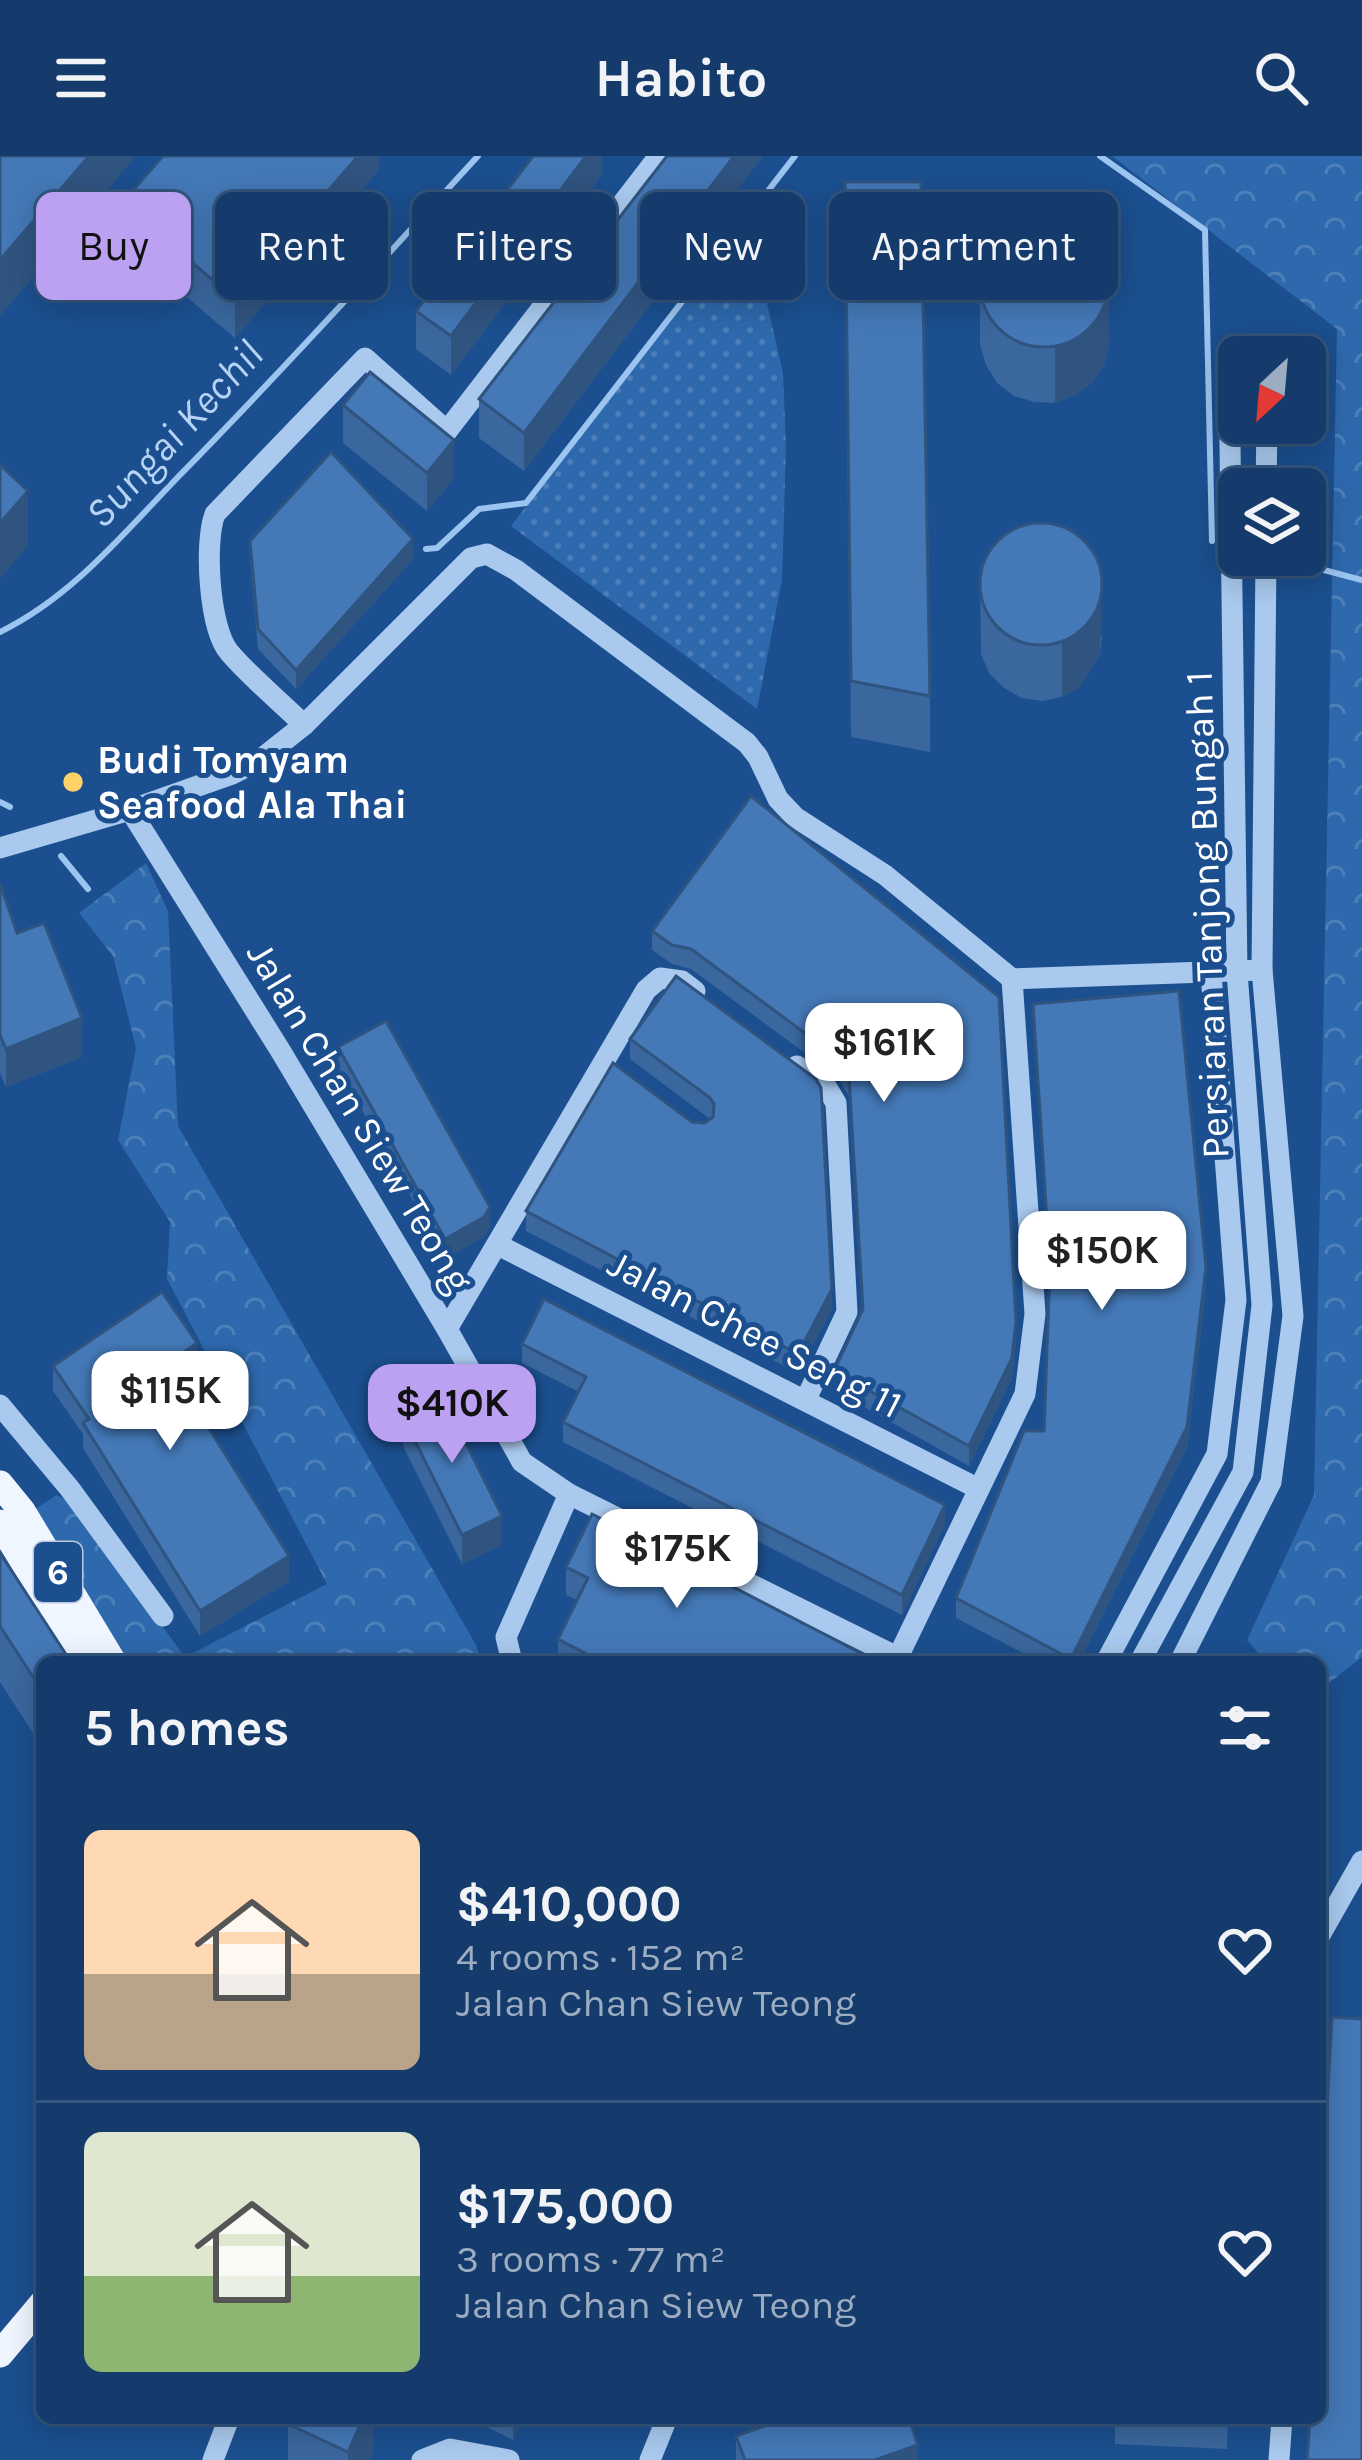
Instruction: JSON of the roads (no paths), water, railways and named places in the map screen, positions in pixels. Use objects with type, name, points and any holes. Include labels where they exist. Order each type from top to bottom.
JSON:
[{"type":"main road","name":"6","points":[[0,1484],[22,1511],[109,1656]]},
{"type":"main road","name":"6","points":[[0,1523],[81,1656]]},
{"type":"main road","points":[[0,2354],[36,2312]]},
{"type":"main road","points":[[0,2374],[36,2335]]},
{"type":"street","points":[[304,725],[225,648],[212,590],[209,530],[215,514],[365,358],[447,430],[658,156]]},
{"type":"street","name":"Persiaran Tanjong Bungah 1","points":[[1144,1656],[1243,1472],[1262,1305],[1237,972],[1230,444]]},
{"type":"street","points":[[0,848],[130,810],[260,760],[304,725],[471,558],[487,554],[516,570],[747,743],[778,799],[795,818],[885,875],[1012,980],[1262,970]]},
{"type":"street","name":"Persiaran Tanjong Bungah 1","points":[[1183,1656],[1271,1482],[1293,1316],[1262,970],[1266,576]]},
{"type":"street","name":"Jalan Chan Siew Teong","points":[[130,810],[447,1329],[522,1462],[569,1493],[897,1656]]},
{"type":"street","name":"Persiaran Tanjong Bungah 1","points":[[1109,1656],[1217,1454],[1236,1300],[1211,973]]},
{"type":"street","points":[[447,1329],[646,990],[660,978],[682,981],[718,1008]]},
{"type":"street","points":[[904,1656],[1025,1394],[1035,1314],[1012,980]]},
{"type":"street","points":[[772,1048],[827,1088],[836,1103],[847,1312],[806,1399]]},
{"type":"street","points":[[604,1058],[623,1072]]},
{"type":"street","name":"Jalan Chee Seng 11","points":[[499,1245],[979,1490]]},
{"type":"street","points":[[0,1406],[70,1489],[163,1616]]},
{"type":"street","points":[[511,1656],[506,1637],[569,1493]]},
{"type":"street","points":[[1326,1924],[1362,1861]]},
{"type":"street","points":[[213,2460],[227,2424]]},
{"type":"street","points":[[648,2458],[664,2424]]},
{"type":"street","points":[[1279,2460],[1282,2424]]},
{"type":"street","points":[[422,2460],[450,2449],[509,2460]]},
{"type":"waterway","name":"Sungai Kechil","points":[[0,632],[50,601],[116,542],[478,156]]},
{"type":"waterway","points":[[426,549],[437,548],[479,509],[526,503],[795,156]]},
{"type":"waterway","points":[[1100,156],[1205,230],[1212,541]]},
{"type":"waterway","points":[[1326,570],[1362,580]]},
{"type":"waterway","name":"Sungai Kechil","points":[[0,802],[10,807]]},
{"type":"waterway","name":"Sungai Kechil","points":[[61,856],[88,889]]},
{"type":"place","name":"Budi Tomyam Seafood Ala Thai","points":[[73,782]]}]
